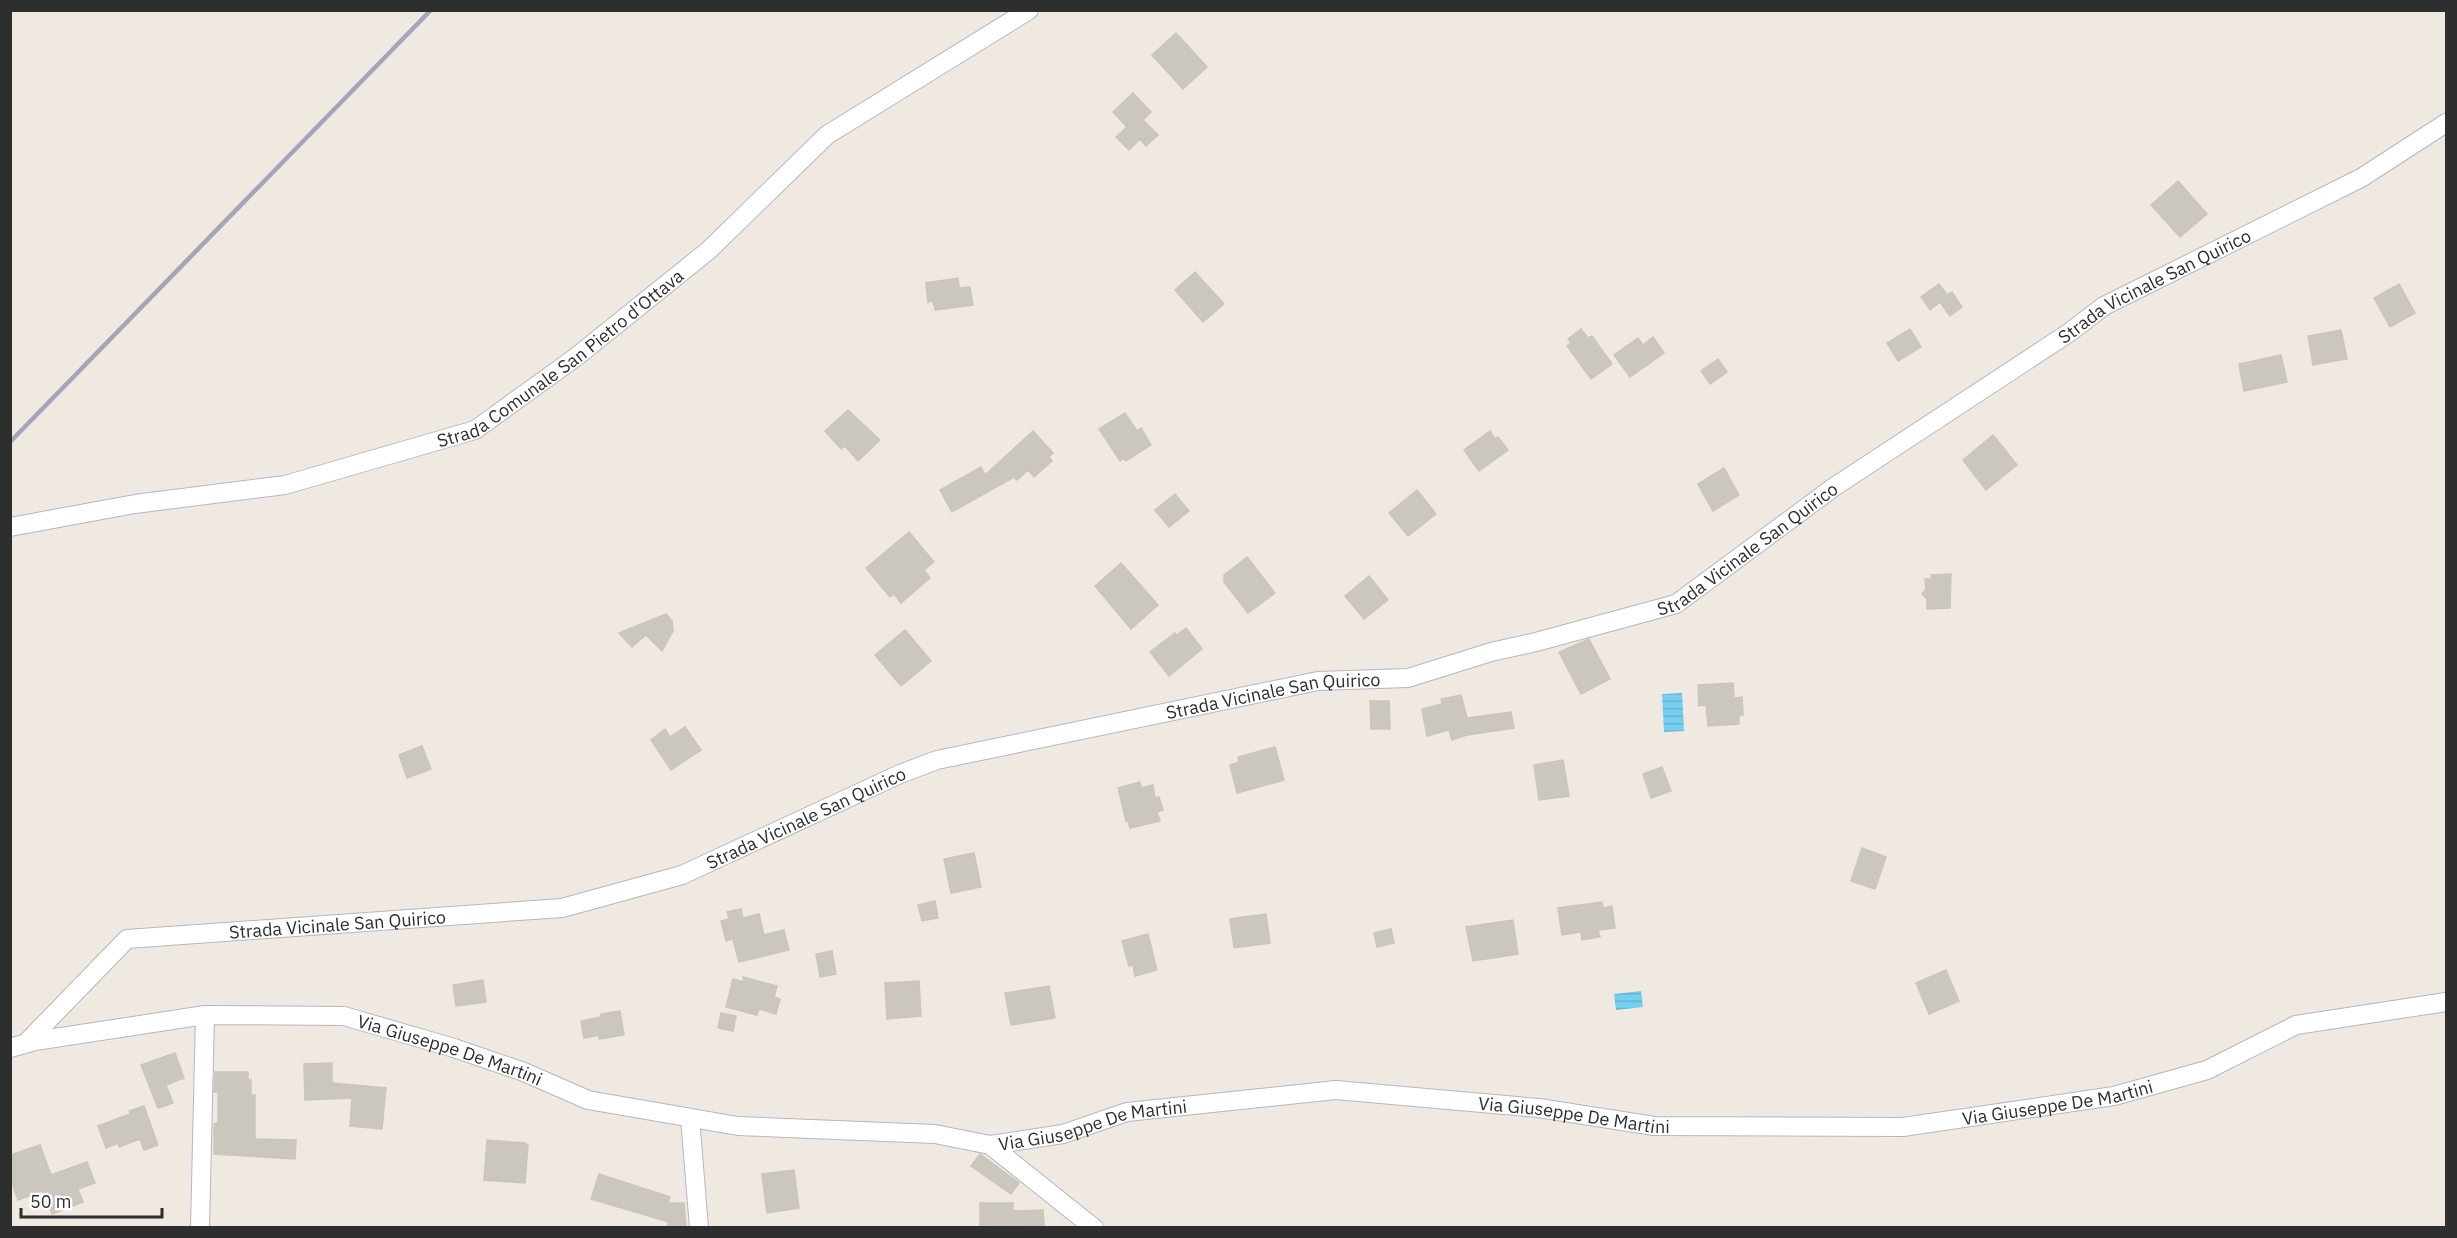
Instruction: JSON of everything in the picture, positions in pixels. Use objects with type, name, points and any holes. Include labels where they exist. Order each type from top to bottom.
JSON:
[{"type":"street","name":"Strada Comunale San Pietro d'Ottava","points":[[10,527],[135,504],[285,485],[475,430],[576,357],[709,250],[827,135],[1029,10]]},
{"type":"street","name":"Strada Vicinale San Quirico","points":[[18,1045],[127,939],[562,908],[682,875],[900,774],[937,760],[1318,681],[1408,678],[1491,652],[1526,645],[1676,604],[1834,487],[2070,332],[2103,306],[2361,178],[2446,123]]},
{"type":"street","name":"Via Giuseppe De Martini","points":[[18,1045],[205,1015],[344,1016],[514,1068],[588,1100],[738,1126],[935,1134],[990,1145],[1063,1134],[1127,1112],[1336,1090],[1539,1108],[1654,1126],[1903,1127],[2114,1096],[2207,1070],[2296,1025],[2446,1002]]},
{"type":"street","points":[[200,1227],[205,1015]]},
{"type":"street","points":[[690,1118],[699,1227]]},
{"type":"street","points":[[990,1145],[1094,1227]]},
{"type":"water","points":[[1682,693],[1684,731],[1664,732],[1662,694]]},
{"type":"water","points":[[1641,991],[1643,1007],[1616,1010],[1614,994]]},
{"type":"building","points":[[1176,33],[1207,67],[1183,89],[1152,55]]},
{"type":"building","points":[[1133,93],[1151,112],[1143,120],[1158,135],[1146,146],[1140,139],[1129,150],[1116,137],[1127,127],[1113,112]]},
{"type":"building","points":[[2178,181],[2207,214],[2180,237],[2151,205]]},
{"type":"building","points":[[1195,272],[1224,304],[1203,322],[1175,290]]},
{"type":"building","points":[[958,278],[959,288],[970,287],[973,305],[935,310],[933,301],[928,302],[926,283]]},
{"type":"building","points":[[1939,284],[1947,295],[1952,292],[1962,307],[1950,316],[1940,302],[1930,310],[1921,297]]},
{"type":"building","points":[[2399,284],[2415,313],[2390,327],[2374,298]]},
{"type":"building","points":[[1581,329],[1588,338],[1592,336],[1612,364],[1591,379],[1567,346],[1571,343],[1568,339]]},
{"type":"building","points":[[1910,329],[1921,347],[1898,361],[1887,343]]},
{"type":"building","points":[[2341,330],[2347,359],[2313,365],[2308,336]]},
{"type":"building","points":[[1653,337],[1664,353],[1630,377],[1614,355],[1638,338],[1643,345]]},
{"type":"building","points":[[2281,355],[2287,382],[2244,391],[2239,364]]},
{"type":"building","points":[[1718,359],[1727,372],[1710,384],[1701,371]]},
{"type":"building","points":[[848,410],[880,440],[858,461],[845,446],[841,449],[825,431]]},
{"type":"building","points":[[1125,413],[1137,431],[1141,428],[1151,445],[1126,461],[1124,458],[1120,461],[1099,429]]},
{"type":"building","points":[[1033,431],[1053,453],[1049,457],[1052,461],[1034,477],[1028,470],[1017,480],[1014,477],[952,512],[940,490],[981,467],[985,475]]},
{"type":"building","points":[[1490,431],[1495,439],[1498,437],[1508,450],[1479,471],[1464,450]]},
{"type":"building","points":[[1993,435],[2017,465],[1986,490],[1963,460]]},
{"type":"building","points":[[1724,468],[1739,495],[1713,511],[1698,484]]},
{"type":"building","points":[[1417,490],[1436,514],[1408,536],[1389,513]]},
{"type":"building","points":[[1175,494],[1189,511],[1169,527],[1155,510]]},
{"type":"building","points":[[909,532],[934,562],[924,570],[930,578],[901,603],[894,594],[890,597],[866,568]]},
{"type":"building","points":[[1247,557],[1275,593],[1248,613],[1224,582],[1224,575]]},
{"type":"building","points":[[1121,563],[1158,605],[1131,629],[1095,586]]},
{"type":"building","points":[[1951,574],[1950,608],[1927,609],[1927,599],[1922,594],[1926,589],[1925,579],[1932,579],[1931,575]]},
{"type":"building","points":[[1369,576],[1388,600],[1364,619],[1345,596]]},
{"type":"building","points":[[666,614],[672,621],[673,631],[662,651],[646,635],[632,647],[619,633]]},
{"type":"building","points":[[1186,628],[1202,649],[1169,676],[1150,652],[1175,633],[1177,635]]},
{"type":"building","points":[[905,630],[931,661],[901,686],[875,655]]},
{"type":"building","points":[[1589,639],[1610,679],[1581,694],[1559,652]]},
{"type":"building","points":[[1733,683],[1734,698],[1742,697],[1743,715],[1739,715],[1739,724],[1708,726],[1706,705],[1699,706],[1698,685]]},
{"type":"building","points":[[1461,695],[1467,718],[1511,712],[1514,728],[1467,735],[1452,740],[1449,730],[1427,736],[1422,709],[1442,704],[1441,699]]},
{"type":"building","points":[[1370,701],[1389,701],[1390,729],[1371,729]]},
{"type":"building","points":[[685,727],[701,750],[671,770],[651,740],[665,729],[670,737]]},
{"type":"building","points":[[422,746],[431,769],[407,778],[399,755]]},
{"type":"building","points":[[1275,747],[1284,780],[1237,793],[1230,765],[1239,762],[1238,757]]},
{"type":"building","points":[[1563,760],[1569,796],[1539,800],[1534,765]]},
{"type":"building","points":[[1662,767],[1671,791],[1651,798],[1643,774]]},
{"type":"building","points":[[1140,782],[1141,788],[1153,785],[1155,798],[1159,797],[1163,810],[1157,812],[1160,821],[1130,828],[1126,821],[1118,788]]},
{"type":"building","points":[[1862,848],[1886,857],[1875,889],[1851,881]]},
{"type":"building","points":[[974,853],[981,887],[951,893],[944,859]]},
{"type":"building","points":[[935,901],[938,918],[922,921],[918,905]]},
{"type":"building","points":[[1602,902],[1603,908],[1612,906],[1615,928],[1598,930],[1600,937],[1582,940],[1581,932],[1562,935],[1558,908]]},
{"type":"building","points":[[741,909],[743,918],[759,914],[764,935],[784,930],[789,950],[739,962],[733,939],[726,941],[721,921],[729,919],[727,912]]},
{"type":"building","points":[[1266,914],[1270,943],[1234,948],[1230,919]]},
{"type":"building","points":[[1513,920],[1518,954],[1473,961],[1466,927]]},
{"type":"building","points":[[1391,929],[1394,943],[1377,947],[1374,933]]},
{"type":"building","points":[[1148,934],[1157,970],[1135,976],[1133,965],[1129,966],[1122,941]]},
{"type":"building","points":[[832,951],[836,974],[820,977],[816,954]]},
{"type":"building","points":[[1946,970],[1959,1001],[1929,1014],[1916,983]]},
{"type":"building","points":[[743,977],[777,986],[774,997],[780,999],[776,1014],[759,1009],[757,1015],[726,1007],[733,979],[744,982]]},
{"type":"building","points":[[483,980],[486,1002],[456,1006],[453,985]]},
{"type":"building","points":[[919,981],[921,1016],[887,1019],[885,983]]},
{"type":"building","points":[[1049,986],[1055,1018],[1011,1025],[1005,993]]},
{"type":"building","points":[[620,1011],[624,1035],[599,1039],[599,1035],[584,1038],[581,1021],[601,1017],[601,1014]]},
{"type":"building","points":[[721,1013],[736,1016],[733,1031],[718,1028]]},
{"type":"building","points":[[175,1053],[184,1078],[166,1085],[173,1103],[158,1108],[141,1065]]},
{"type":"building","points":[[332,1063],[332,1083],[386,1088],[382,1129],[350,1126],[352,1098],[305,1100],[304,1064]]},
{"type":"building","points":[[215,1072],[248,1072],[248,1080],[251,1080],[251,1095],[255,1095],[255,1139],[296,1140],[295,1159],[214,1154],[214,1124],[218,1123],[218,1092],[214,1092]]},
{"type":"building","points":[[144,1106],[158,1145],[144,1150],[140,1139],[119,1147],[118,1143],[106,1148],[98,1126]]},
{"type":"building","points":[[487,1140],[528,1145],[525,1183],[484,1180]]},
{"type":"building","points":[[40,1145],[51,1175],[87,1162],[95,1183],[78,1189],[83,1202],[52,1214],[43,1191],[18,1200],[10,1178],[10,1155]]},
{"type":"building","points":[[980,1154],[1019,1183],[1011,1194],[971,1166]]},
{"type":"building","points":[[794,1170],[799,1208],[767,1213],[762,1174]]},
{"type":"building","points":[[599,1174],[670,1197],[668,1203],[684,1203],[686,1227],[667,1227],[669,1222],[591,1199]]},
{"type":"building","points":[[980,1203],[1013,1203],[1013,1211],[1043,1210],[1044,1225],[980,1227]]},
{"type":"railway","points":[[10,442],[431,10]]}]
